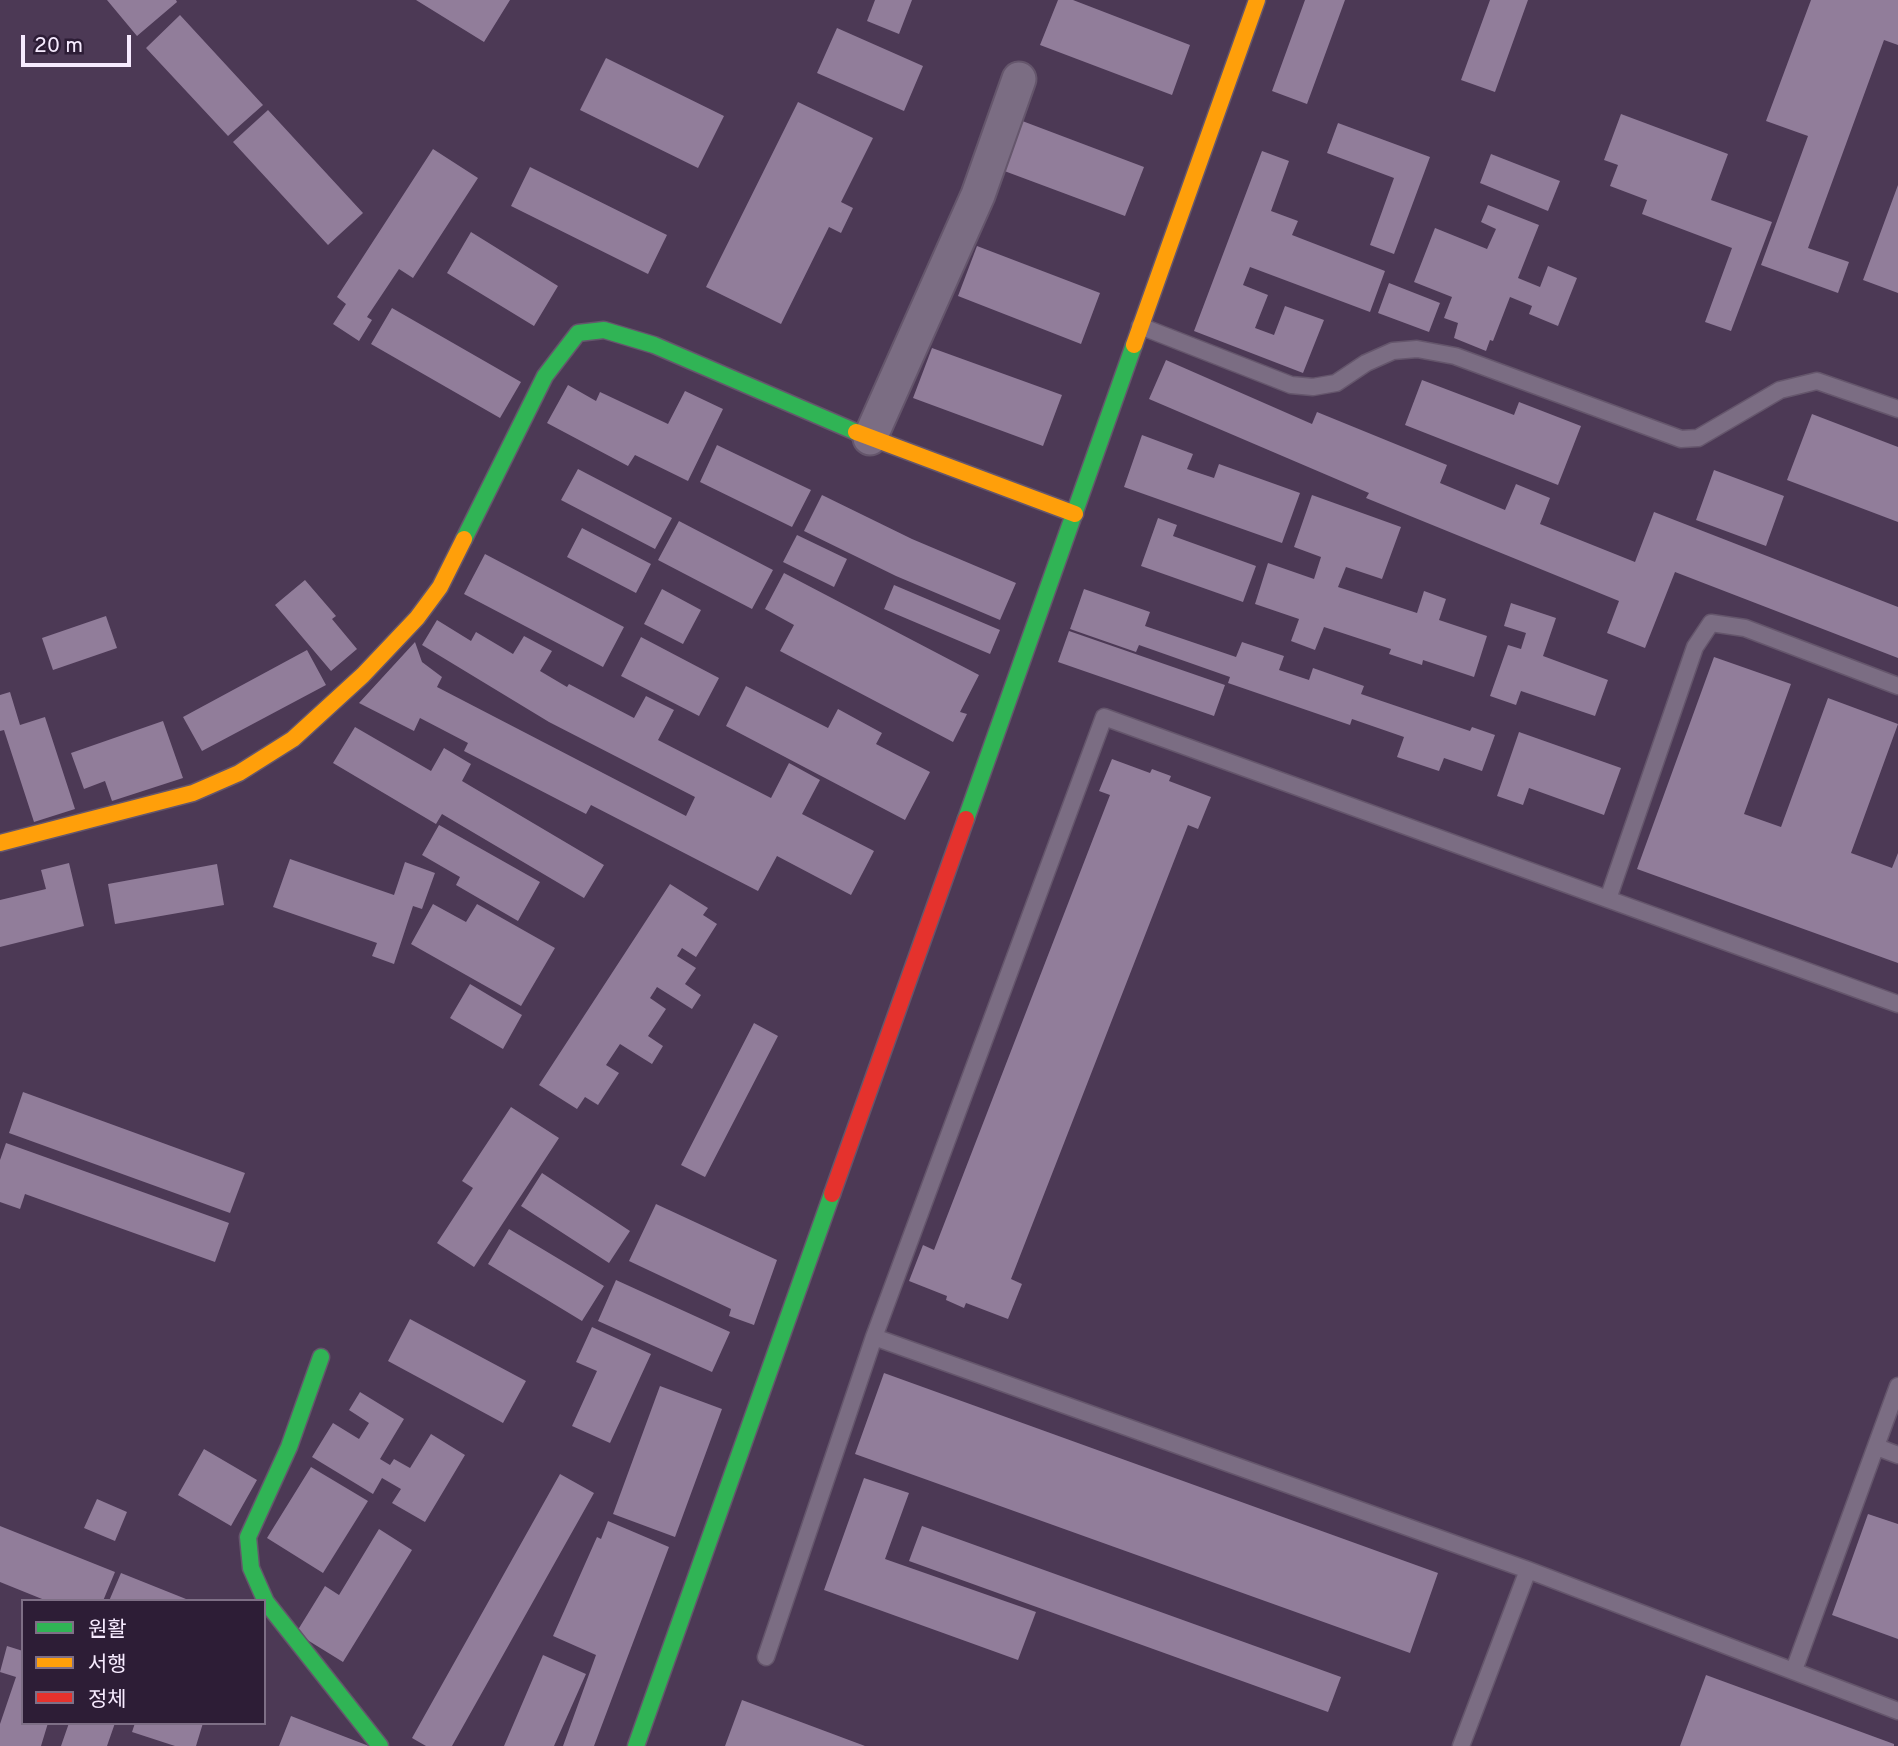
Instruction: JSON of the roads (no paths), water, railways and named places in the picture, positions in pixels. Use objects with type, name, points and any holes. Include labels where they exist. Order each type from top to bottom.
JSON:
[{"type":"street","points":[[636,1746],[1257,0]]},
{"type":"street","points":[[870,438],[978,195],[1019,79]]},
{"type":"street","points":[[0,843],[193,793],[239,774],[293,739],[363,676],[417,618],[440,587],[545,376],[578,334],[604,330],[654,345],[870,438],[1075,514]]},
{"type":"street","points":[[265,1599],[251,1568],[248,1537],[289,1447],[321,1357]]},
{"type":"street","points":[[266,1602],[380,1746]]},
{"type":"lane","points":[[1140,326],[1291,385],[1313,387],[1336,383],[1366,363],[1392,351],[1417,349],[1455,356],[1681,439],[1699,438],[1780,390],[1817,381],[1898,410]]},
{"type":"lane","points":[[1608,899],[1695,647],[1711,623],[1745,628],[1898,686]]},
{"type":"lane","points":[[766,1657],[874,1337],[1104,717],[1898,1004]]},
{"type":"lane","points":[[874,1337],[1528,1570],[1898,1711]]},
{"type":"lane","points":[[1794,1670],[1898,1386]]},
{"type":"lane","points":[[1877,1447],[1898,1455]]},
{"type":"lane","points":[[1461,1746],[1528,1570]]}]
